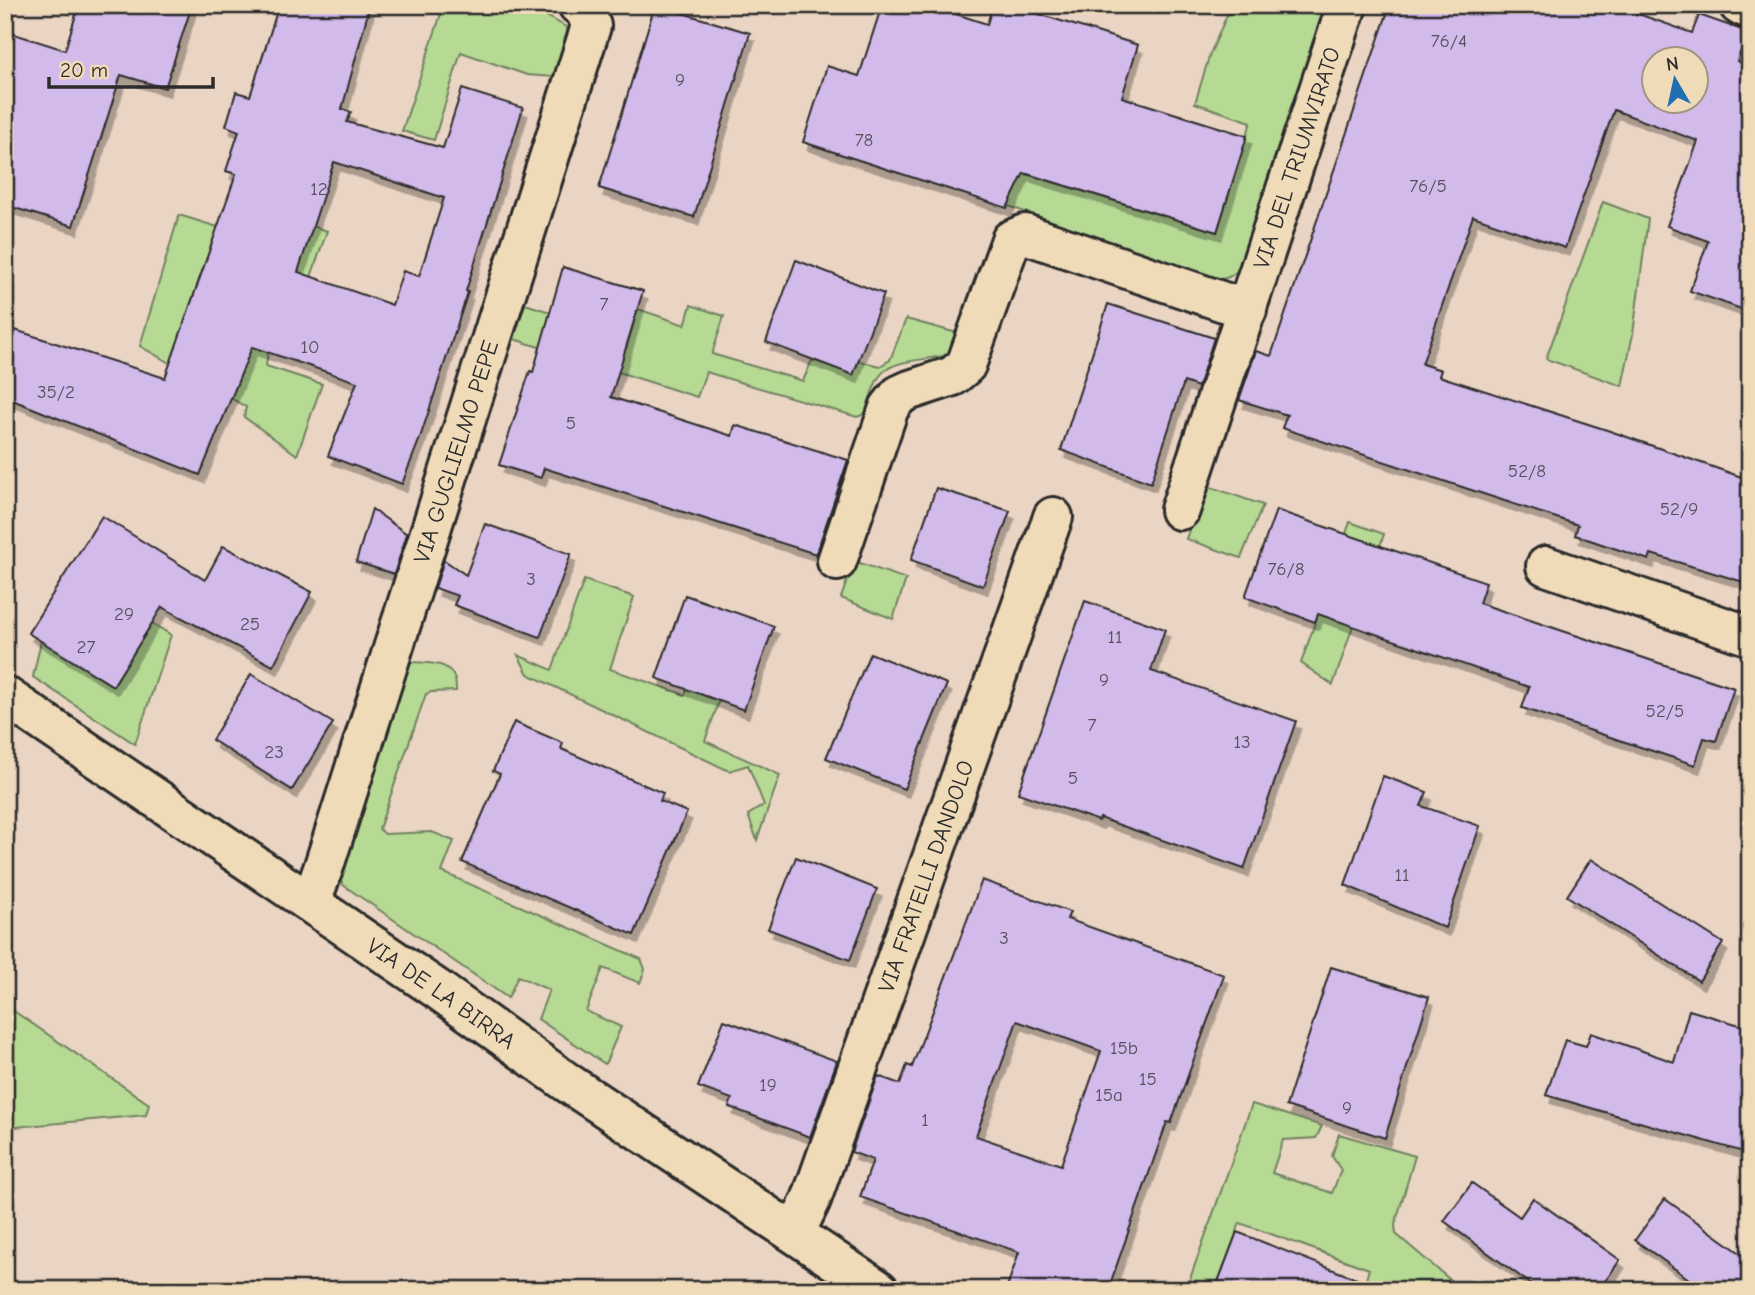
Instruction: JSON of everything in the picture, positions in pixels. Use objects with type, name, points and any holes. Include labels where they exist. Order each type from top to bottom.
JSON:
[{"type":"street","name":"VIA GUGLIELMO PEPE","points":[[311,903],[591,26],[585,9],[578,5]]},
{"type":"street","name":"VIA DEL TRIUMVIRATO","points":[[1180,510],[1347,5]]},
{"type":"street","points":[[1739,5],[1750,9]]},
{"type":"street","points":[[837,562],[889,408],[899,395],[953,376],[966,365],[1011,240],[1025,234],[1247,310]]},
{"type":"street","name":"VIA FRATELLI DANDOLO","points":[[795,1233],[811,1200],[1053,517]]},
{"type":"street","points":[[1546,566],[1750,636]]},
{"type":"street","name":"VIA DE LA BIRRA","points":[[5,696],[438,989],[568,1083],[879,1290]]},
{"type":"green space","points":[[444,5],[527,5],[566,27],[568,32],[554,77],[527,75],[461,52],[434,140],[402,131]]},
{"type":"green space","points":[[1242,5],[1326,5],[1239,269],[1234,274],[1215,279],[1008,206],[1019,172],[1217,232],[1251,122],[1195,103],[1210,54],[1227,15]]},
{"type":"green space","points":[[1603,202],[1648,219],[1633,334],[1622,386],[1546,359]]},
{"type":"green space","points":[[246,204],[327,231],[311,277],[212,243],[184,323],[268,352],[266,366],[322,384],[297,455],[244,417],[246,407],[140,346],[179,215],[237,233]]},
{"type":"green space","points":[[525,304],[550,312],[626,349],[638,309],[685,325],[691,305],[724,316],[712,354],[803,381],[812,360],[853,374],[859,361],[880,366],[890,360],[906,319],[957,333],[947,355],[901,363],[885,371],[874,386],[865,414],[857,417],[706,372],[697,397],[514,339]]},
{"type":"green space","points":[[1205,485],[1263,505],[1241,558],[1186,539]]},
{"type":"green space","points":[[1350,522],[1384,534],[1333,685],[1301,663]]},
{"type":"green space","points":[[854,561],[906,579],[893,619],[841,598]]},
{"type":"green space","points":[[584,580],[634,597],[610,669],[685,695],[687,689],[719,701],[705,741],[780,775],[757,840],[748,815],[764,805],[748,765],[729,771],[528,674],[518,655],[552,670]]},
{"type":"green space","points":[[152,623],[171,635],[135,744],[33,677],[41,641],[113,686]]},
{"type":"green space","points":[[410,662],[435,664],[448,669],[453,674],[456,691],[426,694],[379,829],[385,834],[432,832],[454,841],[442,872],[641,959],[645,969],[640,983],[603,968],[586,1011],[621,1027],[605,1064],[538,1019],[549,990],[518,976],[508,998],[343,885],[341,878]]},
{"type":"green space","points":[[5,1005],[149,1104],[146,1115],[5,1128]]},
{"type":"green space","points":[[1252,1104],[1322,1126],[1316,1138],[1283,1140],[1272,1173],[1332,1193],[1341,1170],[1332,1156],[1339,1134],[1415,1156],[1395,1225],[1396,1234],[1462,1290],[1363,1290],[1369,1269],[1240,1223],[1215,1290],[1186,1290]]},
{"type":"building","points":[[79,5],[192,5],[165,88],[121,75],[73,226],[5,205],[5,31],[65,50]]},
{"type":"building","points":[[279,5],[370,5],[342,109],[351,112],[347,122],[443,148],[462,89],[523,108],[466,291],[468,292],[402,484],[328,456],[357,382],[252,347],[200,475],[5,397],[5,361],[15,330],[165,378],[236,174],[226,171],[239,131],[226,126],[236,92],[250,96]],"holes":[[[334,162],[444,198],[419,276],[403,271],[392,305],[298,272]]]},
{"type":"building","points":[[655,5],[750,33],[694,217],[599,188]]},
{"type":"building","points":[[882,5],[928,5],[987,24],[993,5],[1010,5],[1138,45],[1122,97],[1247,136],[1217,232],[1024,173],[1007,208],[803,142],[827,66],[859,76]]},
{"type":"building","points":[[1390,5],[1613,5],[1692,33],[1699,15],[1748,32],[1737,61],[1750,66],[1750,312],[1690,291],[1708,241],[1667,226],[1698,141],[1614,110],[1565,248],[1473,216],[1422,364],[1441,370],[1439,376],[1750,480],[1750,584],[1651,554],[1649,560],[1575,535],[1578,525],[1282,428],[1287,415],[1239,400],[1256,351],[1271,356]]},
{"type":"building","points":[[796,260],[884,294],[853,375],[766,342]]},
{"type":"building","points":[[563,267],[643,291],[611,397],[732,436],[735,425],[848,460],[816,554],[544,468],[541,478],[499,465],[530,371],[533,372]]},
{"type":"building","points":[[1108,304],[1214,338],[1198,387],[1184,382],[1151,483],[1061,450]]},
{"type":"building","points":[[936,488],[1010,511],[983,586],[911,560]]},
{"type":"building","points":[[372,509],[407,534],[394,574],[356,562]]},
{"type":"building","points":[[1276,510],[1486,582],[1479,603],[1734,688],[1716,741],[1704,738],[1695,765],[1522,708],[1529,687],[1318,614],[1315,622],[1245,597]]},
{"type":"building","points":[[102,516],[205,580],[223,546],[312,592],[273,666],[162,607],[113,686],[28,633]]},
{"type":"building","points":[[485,524],[571,554],[540,637],[454,605],[458,596],[435,588],[444,560],[466,575]]},
{"type":"building","points":[[685,595],[774,626],[744,710],[656,678]]},
{"type":"building","points":[[1085,601],[1165,629],[1151,671],[1296,721],[1244,869],[1100,818],[1099,821],[1018,793]]},
{"type":"building","points":[[870,653],[947,684],[904,789],[826,758]]},
{"type":"building","points":[[251,674],[333,723],[292,790],[212,740]]},
{"type":"building","points":[[514,722],[563,743],[561,749],[663,793],[660,801],[687,812],[634,935],[462,862],[500,774],[493,771]]},
{"type":"building","points":[[1383,776],[1427,792],[1421,806],[1480,826],[1445,928],[1345,885]]},
{"type":"building","points":[[796,857],[877,889],[850,960],[768,929]]},
{"type":"building","points":[[1591,859],[1723,943],[1699,981],[1567,896]]},
{"type":"building","points":[[982,880],[1070,912],[1067,919],[1224,975],[1171,1123],[1167,1122],[1108,1290],[1006,1290],[1019,1252],[860,1197],[873,1160],[851,1152],[878,1076],[900,1084],[907,1065],[912,1067]],"holes":[[[1017,1021],[1101,1051],[1061,1165],[976,1136]]]},
{"type":"building","points":[[1331,967],[1429,997],[1385,1138],[1286,1106]]},
{"type":"building","points":[[1689,1010],[1750,1028],[1750,1154],[1546,1095],[1565,1040],[1586,1046],[1591,1033],[1674,1062]]},
{"type":"building","points":[[724,1020],[837,1061],[810,1137],[729,1107],[732,1099],[698,1087]]},
{"type":"building","points":[[1472,1183],[1520,1217],[1533,1198],[1620,1260],[1599,1290],[1539,1290],[1444,1221]]},
{"type":"building","points":[[1665,1199],[1750,1260],[1750,1290],[1704,1290],[1635,1240]]},
{"type":"building","points":[[1237,1232],[1377,1287],[1377,1290],[1215,1290]]}]
